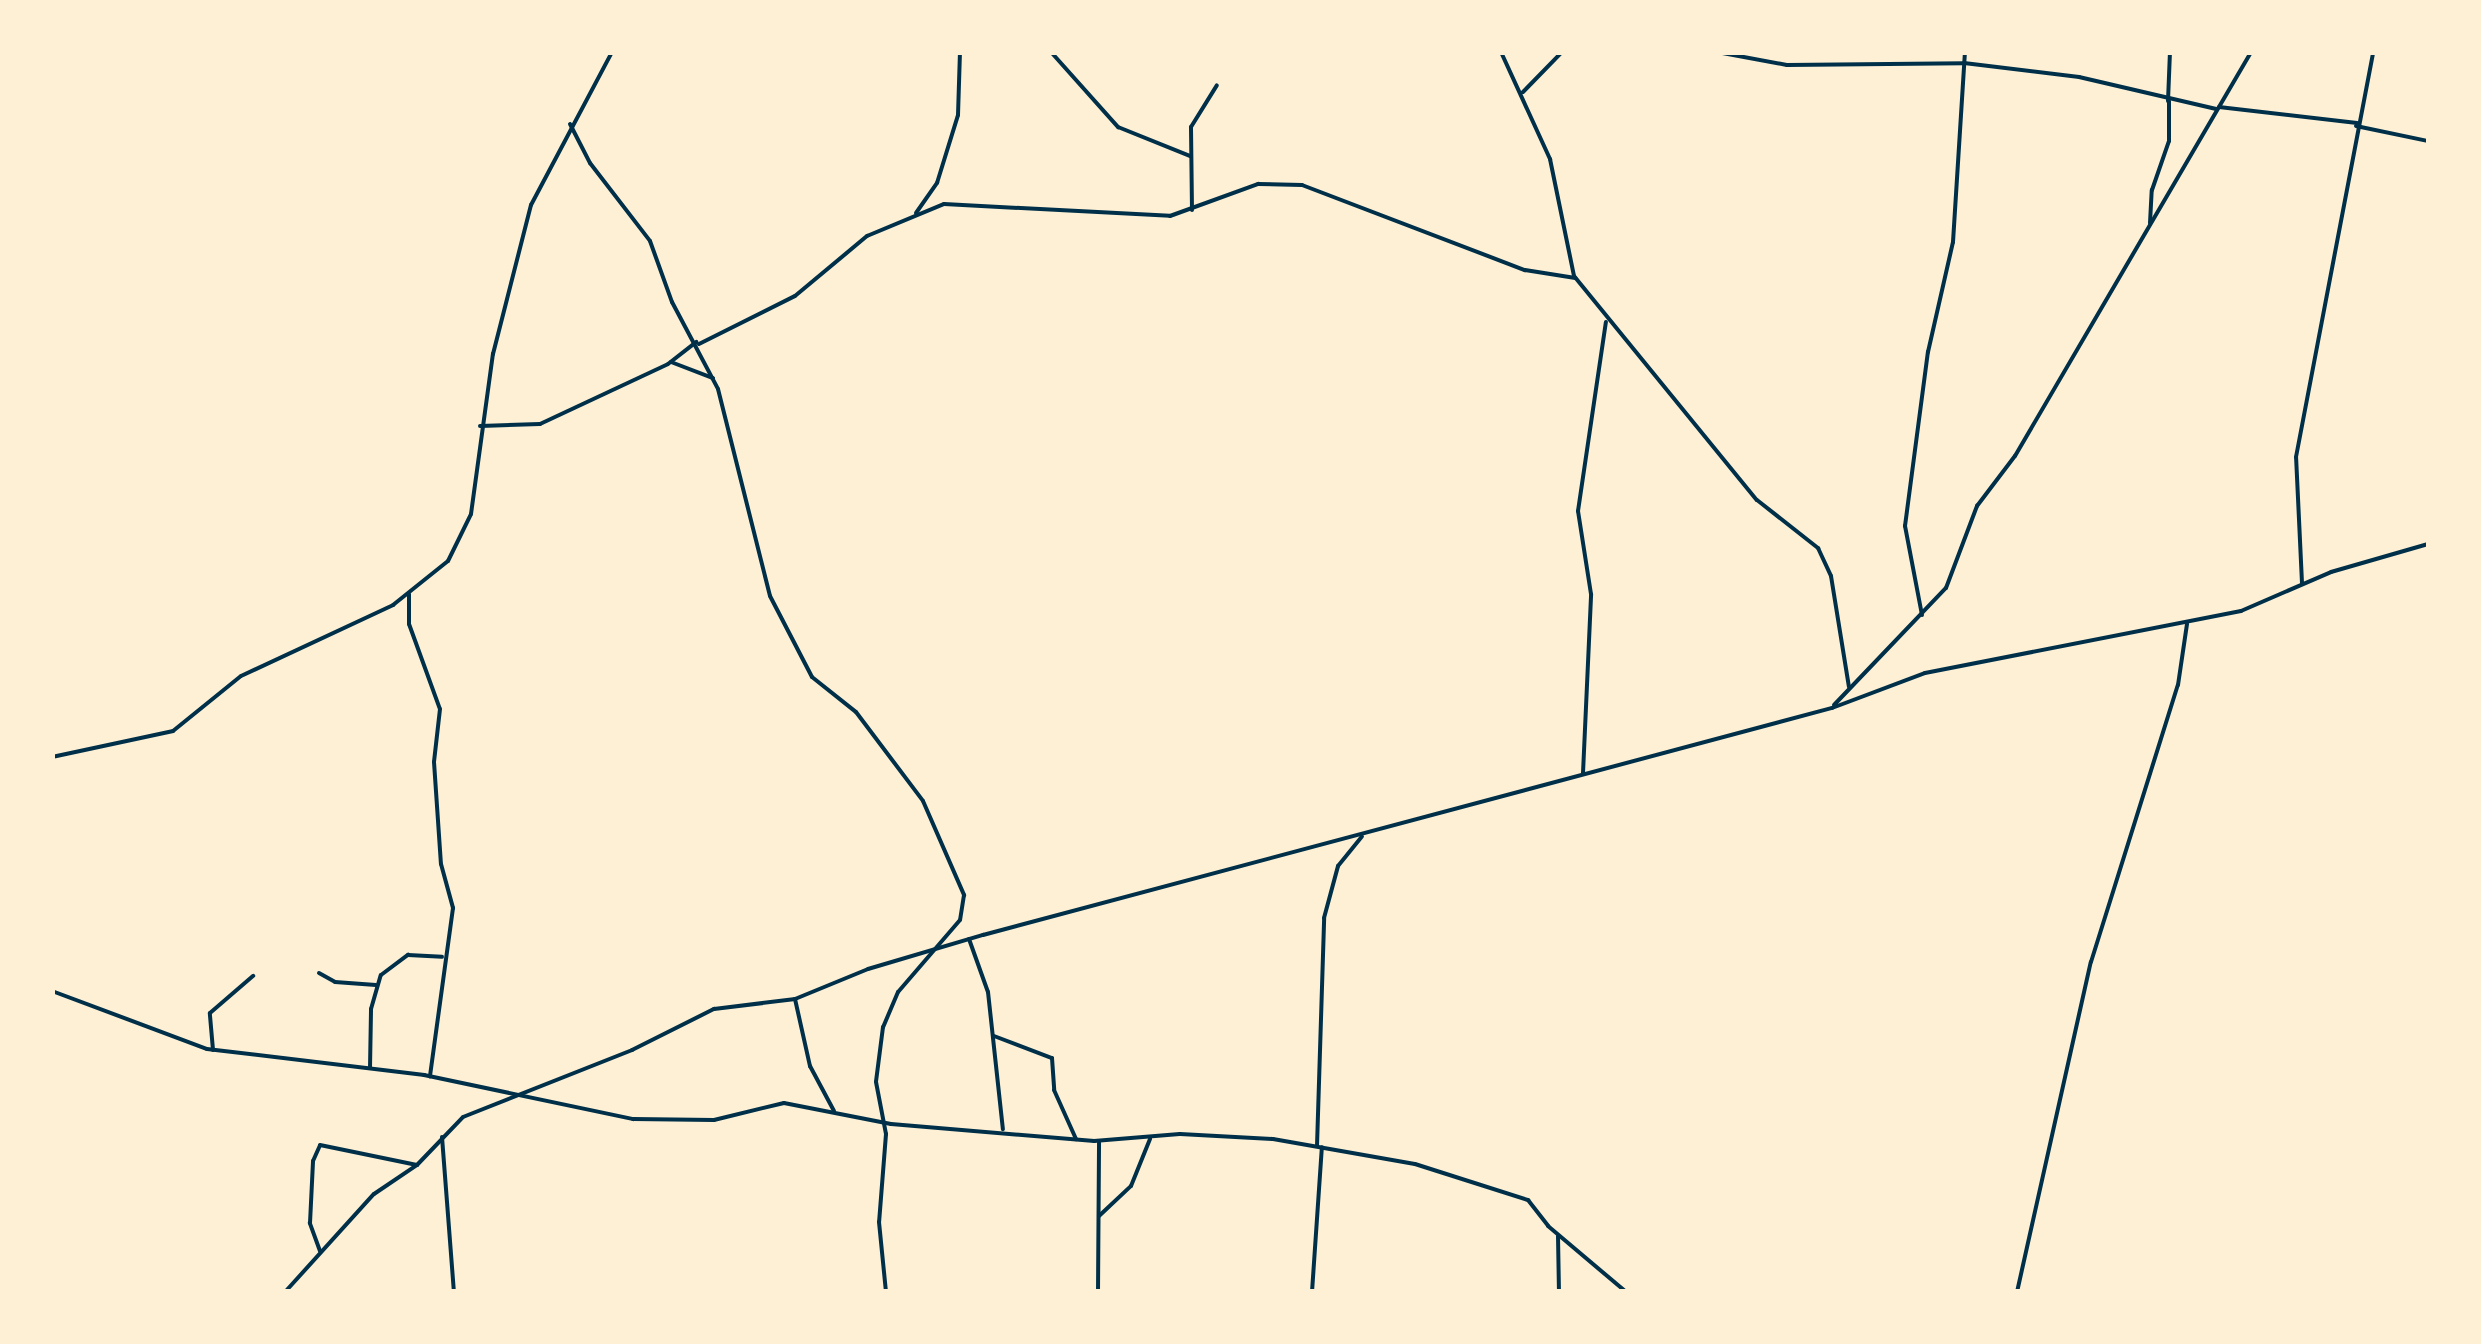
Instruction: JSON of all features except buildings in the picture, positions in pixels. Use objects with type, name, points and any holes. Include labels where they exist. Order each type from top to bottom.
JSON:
[{"type":"street","points":[[52,757],[173,732],[241,676],[409,594],[448,561],[464,533],[480,426],[531,205],[570,124],[612,52]]},
{"type":"street","points":[[916,212],[937,184],[958,114],[960,52]]},
{"type":"street","points":[[1052,52],[1118,127],[1190,156]]},
{"type":"street","points":[[1501,52],[1522,93],[1560,192],[1576,278],[1606,322],[1703,426],[1758,500],[1818,548],[1831,576],[1850,688]]},
{"type":"street","points":[[1522,93],[1562,52]]},
{"type":"street","points":[[1718,52],[1787,64],[1964,64],[2079,77],[2169,101],[2357,125],[2428,140]]},
{"type":"street","points":[[1922,616],[1905,526],[1928,352],[1953,242],[1965,52]]},
{"type":"street","points":[[2150,223],[2152,190],[2169,141],[2170,52]]},
{"type":"street","points":[[1832,708],[1922,616],[1955,571],[1977,506],[2015,456],[2251,52]]},
{"type":"street","points":[[2302,583],[2296,457],[2373,52]]},
{"type":"street","points":[[1192,210],[1191,127],[1218,85]]},
{"type":"street","points":[[570,124],[590,162],[650,241],[714,378],[770,596],[812,677],[856,712],[945,840],[965,906],[935,952],[898,992],[883,1027],[876,1082],[885,1123],[879,1231],[886,1292]]},
{"type":"street","points":[[480,426],[540,424],[671,362],[697,344],[795,296],[867,236],[916,212],[963,203],[1156,216],[1192,210],[1258,184],[1302,185],[1524,270],[1576,278]]},
{"type":"street","points":[[1584,775],[1591,594],[1578,510],[1606,322]]},
{"type":"street","points":[[671,362],[714,378]]},
{"type":"street","points":[[285,1292],[374,1194],[417,1165],[464,1116],[722,1006],[795,999],[868,969],[968,939],[1832,708],[1925,673],[2241,611],[2302,583],[2428,544]]},
{"type":"street","points":[[409,594],[409,624],[441,717],[434,762],[440,857],[453,908],[442,957],[430,1076]]},
{"type":"street","points":[[2017,1292],[2091,962],[2178,685],[2187,624]]},
{"type":"street","points":[[1312,1292],[1324,918],[1338,866],[1365,833]]},
{"type":"street","points":[[968,939],[987,986],[1003,1132]]},
{"type":"street","points":[[370,1068],[376,985],[400,958],[442,957]]},
{"type":"street","points":[[319,972],[335,982],[376,985]]},
{"type":"street","points":[[213,1050],[210,1014],[253,976]]},
{"type":"street","points":[[52,990],[213,1050],[430,1076],[633,1119],[714,1120],[772,1102],[885,1123],[1099,1141],[1193,1134],[1319,1146],[1415,1164],[1521,1197],[1558,1235],[1626,1292]]},
{"type":"street","points":[[795,999],[810,1066],[835,1112]]},
{"type":"street","points":[[994,1036],[1052,1058],[1054,1090],[1076,1139]]},
{"type":"street","points":[[442,1136],[454,1292]]},
{"type":"street","points":[[1099,1216],[1131,1186],[1150,1139]]},
{"type":"street","points":[[1098,1292],[1099,1141]]},
{"type":"street","points":[[321,1253],[310,1224],[313,1161],[320,1146],[417,1165]]},
{"type":"street","points":[[1558,1235],[1559,1292]]}]
